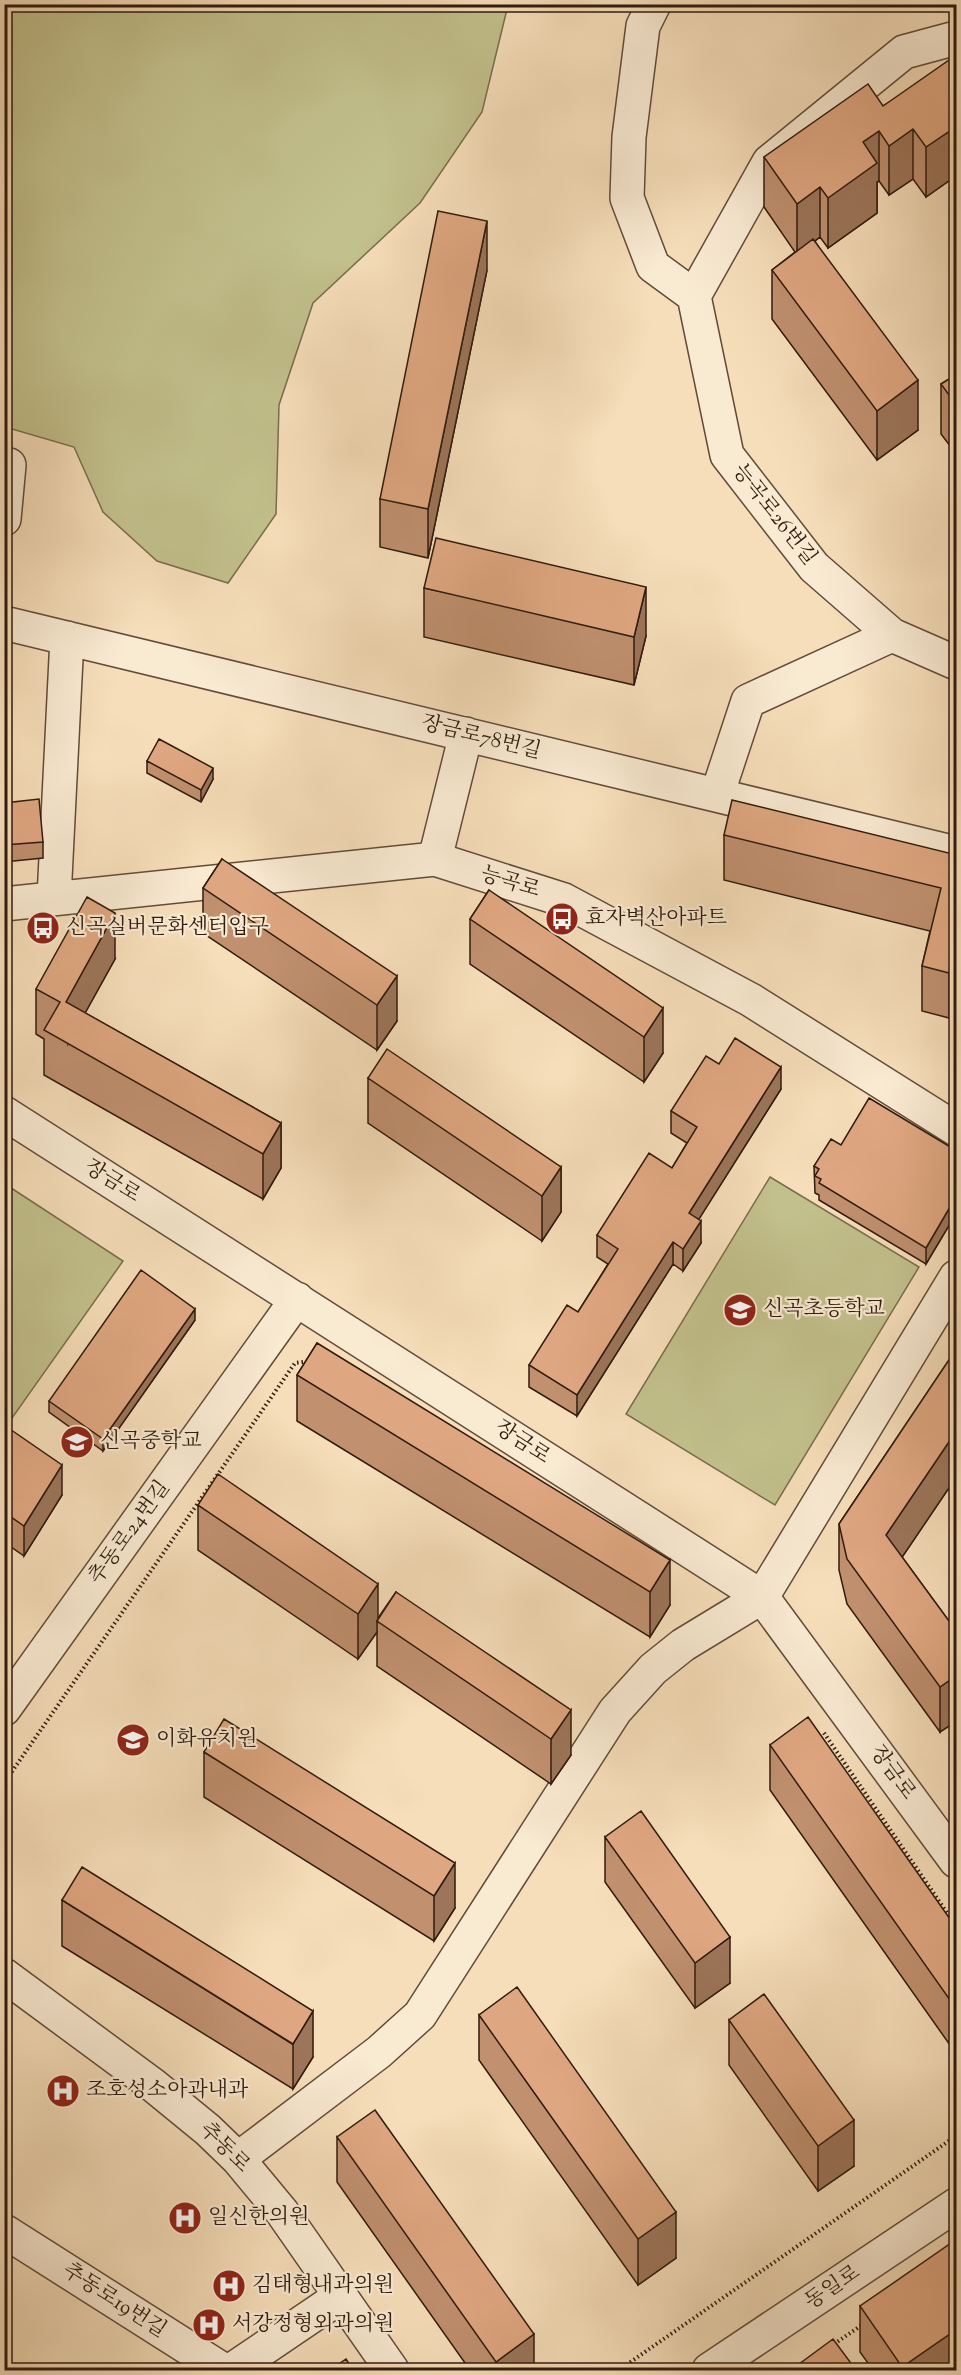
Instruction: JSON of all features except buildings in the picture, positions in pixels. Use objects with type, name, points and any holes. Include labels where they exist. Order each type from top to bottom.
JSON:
[{"type":"street","points":[[654,4],[643,26],[641,37],[629,136],[627,198],[653,266],[694,296],[769,162],[904,52],[957,38]]},
{"type":"street","name":"능곡로26번길","points":[[694,296],[727,455],[814,567],[892,635],[957,663]]},
{"type":"street","points":[[4,465],[9,465],[4,519]]},
{"type":"street","name":"장금로78번길","points":[[4,623],[957,853]]},
{"type":"street","points":[[717,795],[748,701],[892,635]]},
{"type":"street","points":[[54,898],[67,638]]},
{"type":"street","points":[[435,859],[466,734]]},
{"type":"street","name":"능곡로","points":[[4,904],[435,859],[564,900],[751,1000],[957,1129]]},
{"type":"street","name":"장금로","points":[[4,1113],[762,1597],[957,1861]]},
{"type":"street","points":[[238,2159],[379,2052],[420,2015],[615,1711],[653,1669],[683,1645],[762,1597],[957,1277]]},
{"type":"street","name":"추동로24번길","points":[[4,1708],[297,1299]]},
{"type":"street","name":"추동로","points":[[5,1975],[153,2085],[208,2130],[238,2159],[282,2212],[392,2370]]},
{"type":"street","name":"동일로","points":[[709,2370],[957,2205]]},
{"type":"street","name":"추동로19번길","points":[[4,2231],[223,2370]]},
{"type":"street","points":[[232,2370],[341,2296]]},
{"type":"path","points":[[4,1783],[295,1363],[315,1361]]},
{"type":"path","points":[[817,1723],[957,1926]]},
{"type":"path","points":[[619,2370],[957,2136]]},
{"type":"path","points":[[825,2351],[872,2318]]},
{"type":"shaded area","points":[[4,5],[508,5],[482,112],[420,203],[313,303],[279,405],[276,514],[228,583],[157,561],[103,512],[74,447],[5,427]]},
{"type":"shaded area","points":[[770,1177],[919,1267],[775,1505],[626,1414]]},
{"type":"shaded area","points":[[5,1184],[123,1261],[5,1428]]},
{"type":"place","name":"효자벽산아파트","points":[[562,919]]},
{"type":"place","name":"신곡실버문화센터입구","points":[[43,928]]},
{"type":"place","name":"신곡초등학교","points":[[740,1310]]},
{"type":"place","name":"신곡중학교","points":[[77,1442]]},
{"type":"place","name":"이화유치원","points":[[133,1740]]},
{"type":"place","name":"조호성소아과내과","points":[[63,2091]]},
{"type":"place","name":"일신한의원","points":[[185,2218]]},
{"type":"place","name":"김태형내과의원","points":[[229,2286]]},
{"type":"place","name":"서강정형외과의원","points":[[209,2325]]}]
